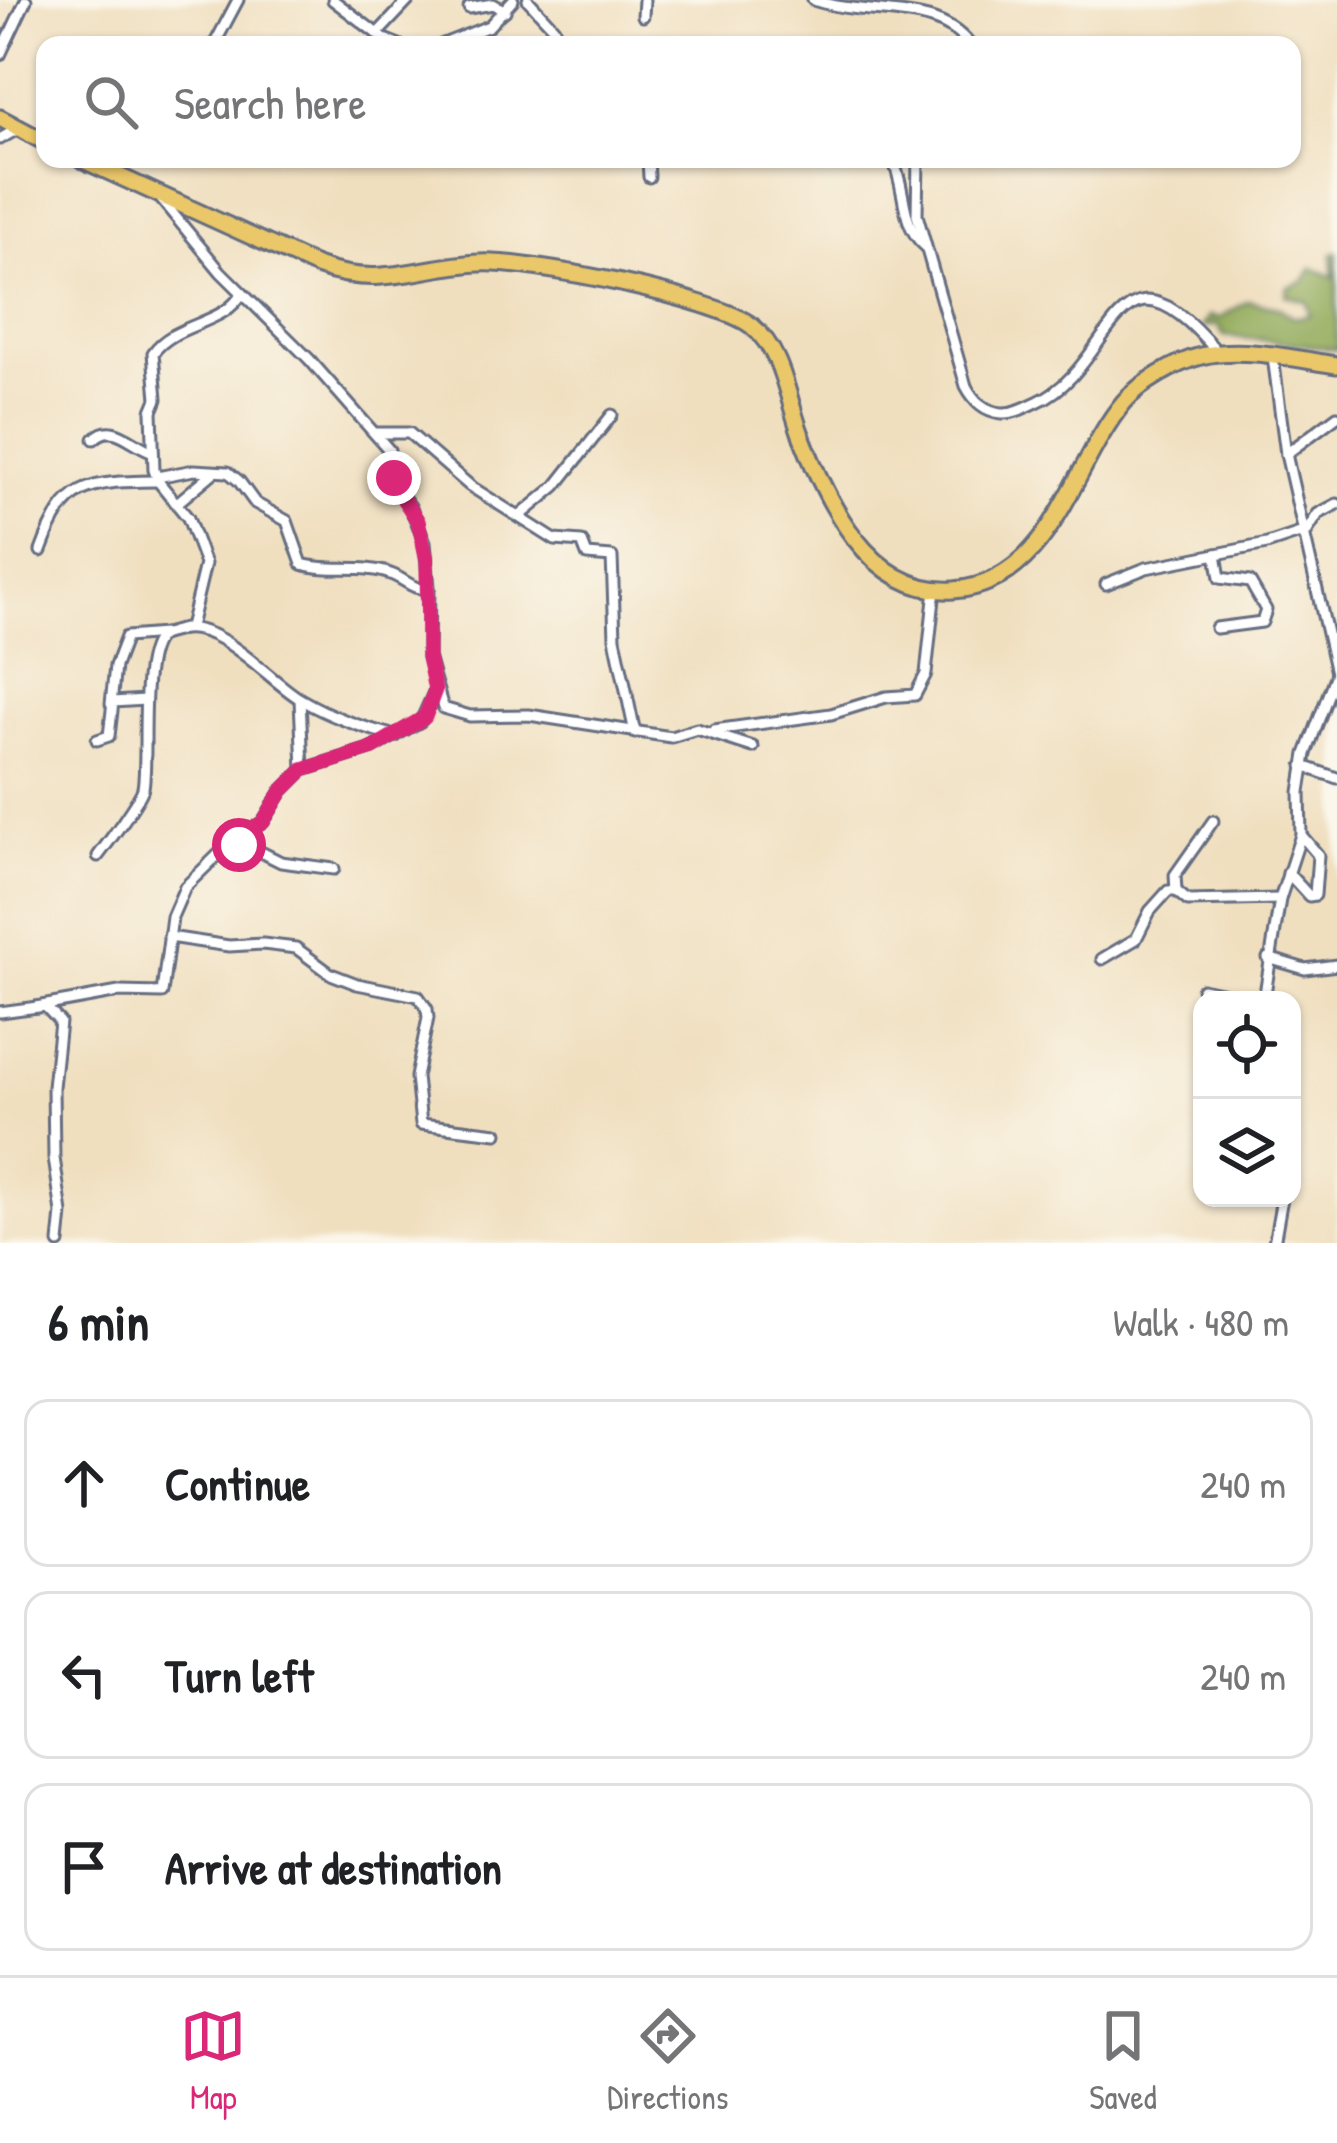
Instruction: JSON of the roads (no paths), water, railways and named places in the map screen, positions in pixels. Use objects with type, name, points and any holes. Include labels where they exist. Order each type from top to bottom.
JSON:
[{"type":"highway","points":[[0,118],[36,137]]},
{"type":"highway","points":[[101,168],[319,268],[353,278],[384,279],[463,264],[508,264],[605,281],[741,318],[757,330],[780,366],[813,463],[851,532],[884,568],[918,586],[935,589],[987,582],[1019,562],[1070,498],[1106,427],[1127,398],[1187,362],[1220,355],[1337,365]]},
{"type":"street","points":[[0,55],[26,0]]},
{"type":"street","points":[[219,36],[238,0]]},
{"type":"street","points":[[334,0],[381,36]]},
{"type":"street","points":[[377,34],[409,0]]},
{"type":"street","points":[[467,36],[505,11],[513,0]]},
{"type":"street","points":[[528,0],[554,28],[554,36]]},
{"type":"street","points":[[643,16],[644,0]]},
{"type":"street","points":[[813,0],[841,6],[935,9],[958,24],[965,36]]},
{"type":"street","points":[[469,8],[494,4],[505,11]]},
{"type":"street","points":[[0,26],[6,39]]},
{"type":"street","points":[[0,139],[19,128]]},
{"type":"street","points":[[648,168],[649,177]]},
{"type":"street","points":[[896,168],[909,227],[925,246]]},
{"type":"street","points":[[918,168],[916,215],[967,386],[976,402],[1010,413],[1049,397],[1082,368],[1112,319],[1150,301],[1186,317],[1220,355]]},
{"type":"street","points":[[157,194],[389,450],[396,488],[418,521],[425,542],[430,589],[428,657],[440,705],[449,712],[529,715],[670,736],[831,714],[886,697],[915,695],[926,674],[935,589]]},
{"type":"street","points":[[190,627],[205,564],[191,524],[158,479],[152,451],[155,350],[179,331],[226,310],[242,293]]},
{"type":"street","points":[[1261,991],[1280,899],[1301,835],[1303,766],[1337,672],[1286,454],[1274,357]]},
{"type":"street","points":[[520,516],[556,486],[611,415]]},
{"type":"street","points":[[1286,454],[1337,416]]},
{"type":"street","points":[[94,439],[102,432],[115,431],[152,451]]},
{"type":"street","points":[[377,433],[409,433],[441,464],[555,540],[582,542],[587,555],[613,559],[615,638],[635,733]]},
{"type":"street","points":[[41,551],[62,502],[73,494],[106,484],[215,471],[234,475],[255,503],[285,518],[302,565],[375,571],[414,588],[430,589]]},
{"type":"street","points":[[177,503],[215,471]]},
{"type":"street","points":[[1106,584],[1146,568],[1303,534],[1318,514],[1337,505]]},
{"type":"street","points":[[1216,554],[1220,578],[1250,582],[1266,617],[1252,625],[1216,628]]},
{"type":"street","points":[[97,740],[109,736],[116,666],[126,637],[190,627],[250,656],[300,699],[364,729],[396,736]]},
{"type":"street","points":[[98,856],[143,790],[145,700],[156,642],[164,634]]},
{"type":"street","points":[[0,1012],[119,992],[160,994],[180,893],[230,844],[263,822],[282,791],[303,770],[342,760],[424,720],[435,690]]},
{"type":"street","points":[[300,699],[303,770]]},
{"type":"street","points":[[111,704],[145,700]]},
{"type":"street","points":[[709,731],[753,747]]},
{"type":"street","points":[[1303,766],[1337,778]]},
{"type":"street","points":[[1213,821],[1175,875],[1176,891],[1189,902],[1280,899]]},
{"type":"street","points":[[1288,873],[1309,896],[1316,895],[1318,852],[1301,835]]},
{"type":"street","points":[[230,844],[281,862],[334,868]]},
{"type":"street","points":[[1102,959],[1136,939],[1159,898],[1176,891]]},
{"type":"street","points":[[169,937],[229,946],[296,948],[331,974],[418,996],[428,1009],[416,1077],[421,1124],[497,1133]]},
{"type":"street","points":[[1268,958],[1305,969],[1337,965]]},
{"type":"street","points":[[1202,989],[1212,991]]},
{"type":"street","points":[[35,1007],[49,1008],[60,1028],[52,1087],[62,1213],[59,1243]]},
{"type":"street","points":[[1274,1243],[1280,1207]]}]
